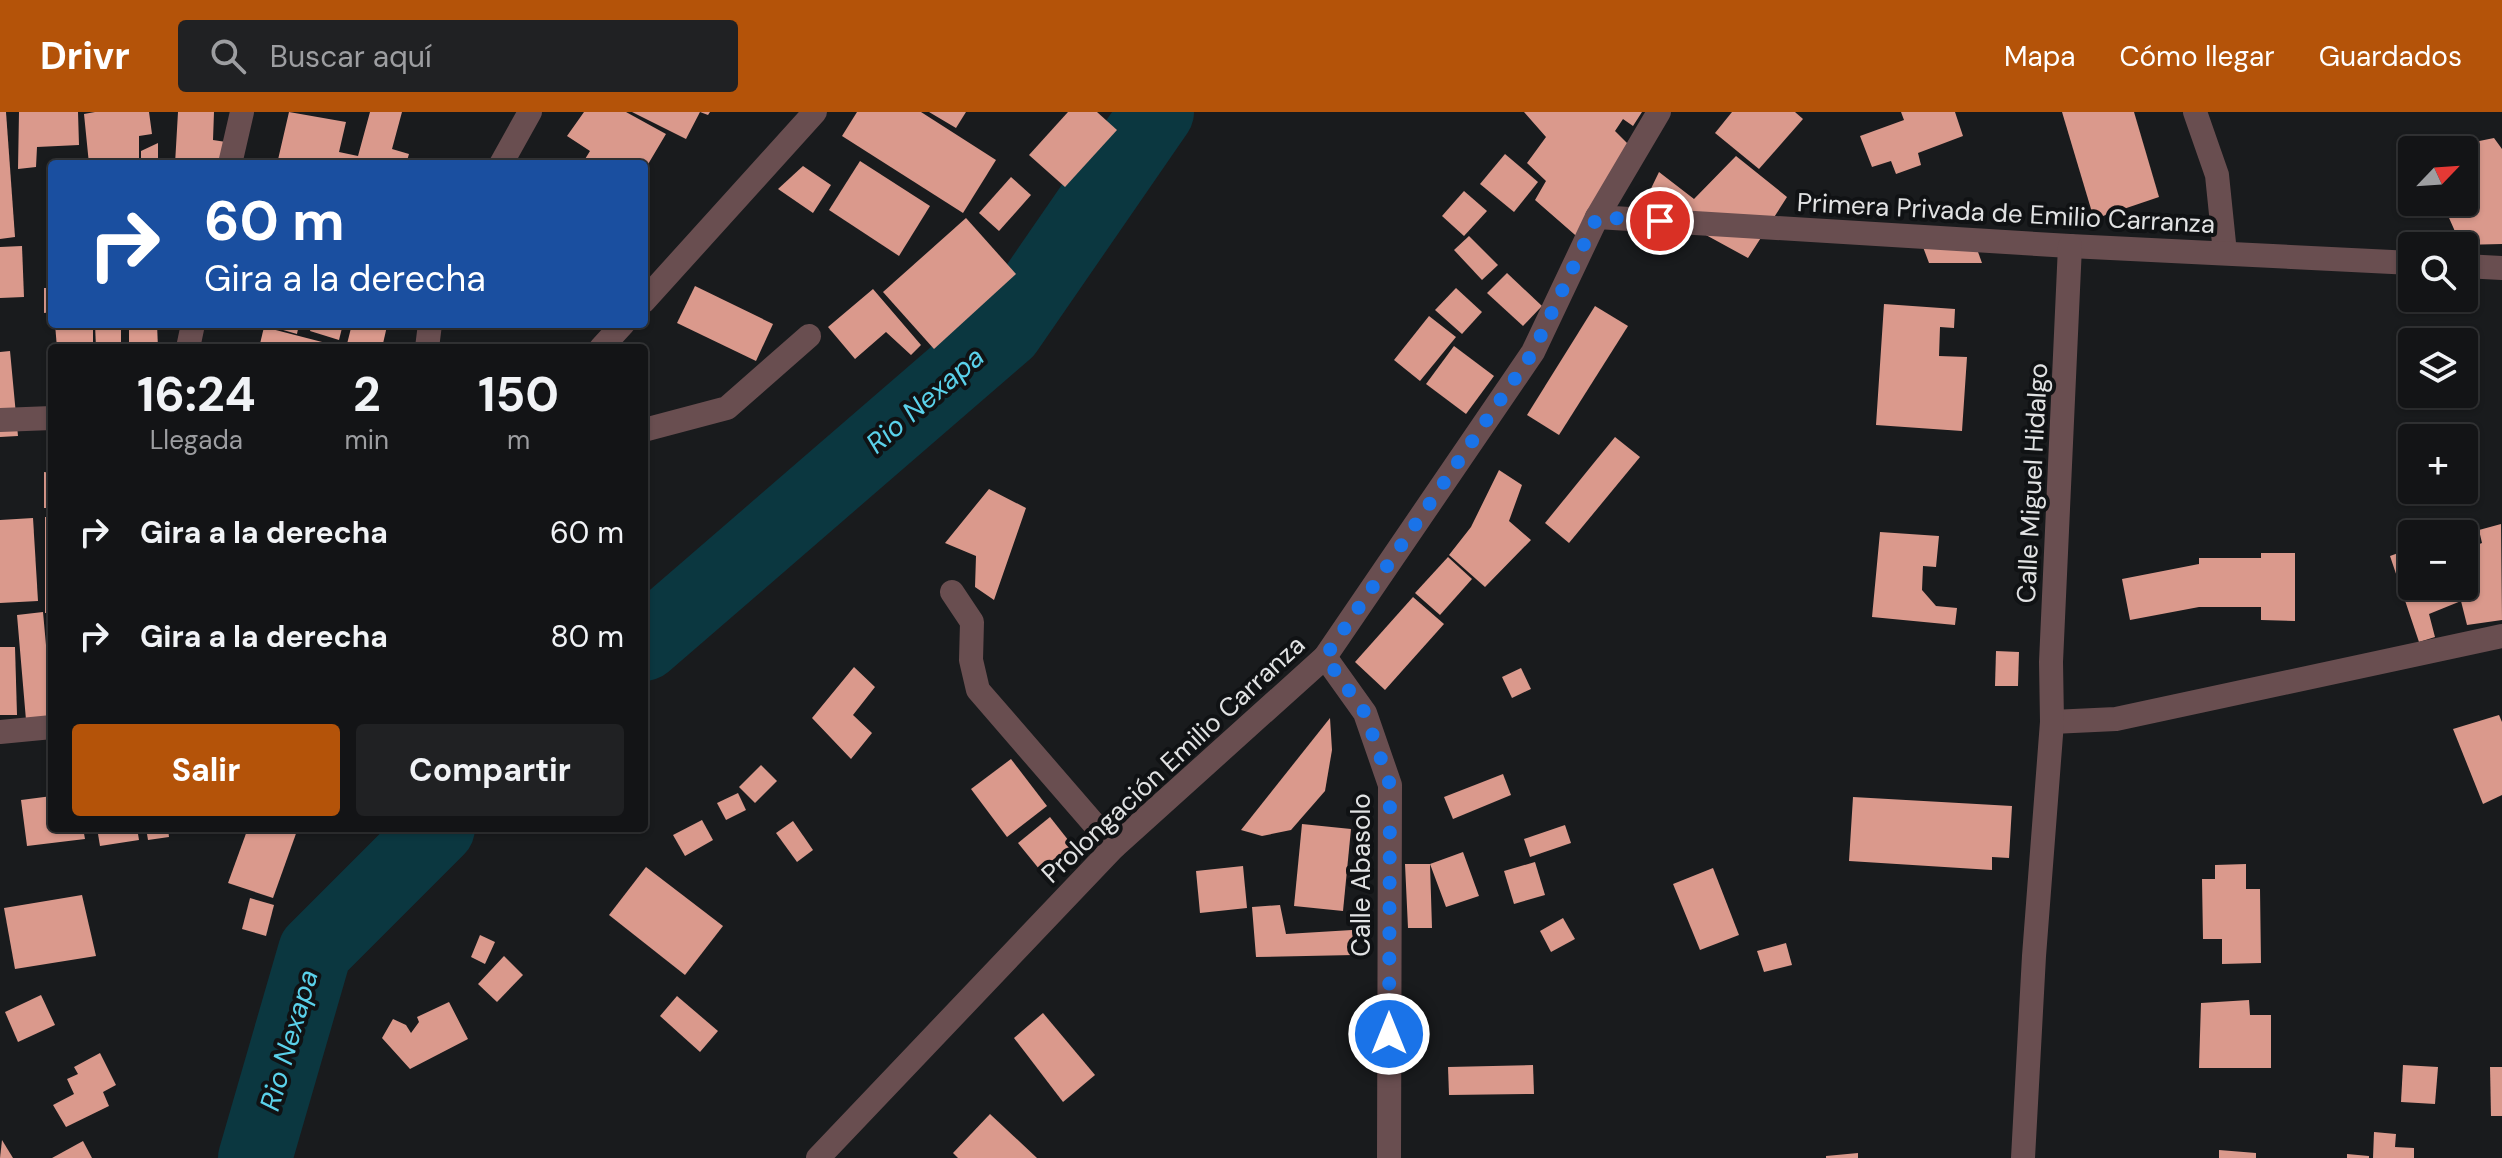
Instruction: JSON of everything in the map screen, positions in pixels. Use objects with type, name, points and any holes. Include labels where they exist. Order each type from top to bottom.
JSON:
[{"type":"street","points":[[231,160],[242,112]]},
{"type":"street","points":[[503,160],[530,112]]},
{"type":"street","points":[[648,297],[815,112]]},
{"type":"street","name":"Prolongación Emilio Carranza","points":[[818,1158],[1114,847],[1325,657],[1533,352],[1597,217],[1659,112]]},
{"type":"street","points":[[2195,112],[2217,175],[2225,253]]},
{"type":"street","name":"Primera Privada de Emilio Carranza","points":[[1597,217],[2398,262]]},
{"type":"street","name":"Calle Miguel Hidalgo","points":[[2023,1158],[2034,956],[2052,722],[2052,647],[2070,246]]},
{"type":"street","points":[[2478,267],[2502,268]]},
{"type":"street","points":[[605,344],[619,328]]},
{"type":"street","points":[[648,429],[727,408],[809,336]]},
{"type":"street","points":[[0,420],[48,418]]},
{"type":"street","points":[[952,592],[972,622],[971,660],[978,690],[1114,847]]},
{"type":"street","points":[[2052,722],[2116,719],[2502,636]]},
{"type":"street","name":"Calle Abasolo","points":[[1325,657],[1365,713],[1390,785],[1389,1158]]},
{"type":"street","points":[[0,732],[48,727]]},
{"type":"building","points":[[0,112],[6,112],[15,237],[0,239]]},
{"type":"building","points":[[19,112],[78,112],[79,145],[37,147],[36,167],[18,169]]},
{"type":"building","points":[[149,112],[152,134],[139,136],[139,158],[136,160],[89,160],[84,114]]},
{"type":"building","points":[[178,112],[214,112],[213,140],[239,144],[236,160],[175,160]]},
{"type":"building","points":[[289,112],[346,122],[339,152],[358,156],[370,112],[402,112],[392,149],[409,154],[407,160],[278,160]]},
{"type":"building","points":[[584,112],[626,112],[666,134],[648,164],[648,160],[584,160],[590,151],[567,136]]},
{"type":"building","points":[[632,112],[700,112],[686,139]]},
{"type":"building","points":[[857,112],[921,112],[996,160],[963,213],[842,136]]},
{"type":"building","points":[[929,112],[966,112],[956,128]]},
{"type":"building","points":[[1068,112],[1097,112],[1117,130],[1065,187],[1029,155]]},
{"type":"building","points":[[1524,112],[1642,112],[1633,126],[1623,119],[1615,131],[1631,147],[1582,241],[1535,200],[1546,181],[1527,163],[1546,137]]},
{"type":"building","points":[[1732,112],[1795,112],[1803,119],[1759,169],[1715,133]]},
{"type":"building","points":[[1901,112],[1955,112],[1963,136],[1918,153],[1921,165],[1896,174],[1891,161],[1872,167],[1860,136],[1904,120]]},
{"type":"building","points":[[2062,112],[2134,112],[2159,197],[2094,219]]},
{"type":"building","points":[[2494,138],[2502,149],[2502,244],[2478,245],[2478,232],[2455,232],[2448,216],[2478,216],[2478,141]]},
{"type":"building","points":[[158,143],[158,160],[141,160],[141,151]]},
{"type":"building","points":[[1505,154],[1538,182],[1514,212],[1480,184]]},
{"type":"building","points":[[1736,156],[1787,197],[1748,258],[1684,223],[1673,244],[1629,234],[1659,172],[1694,199]]},
{"type":"building","points":[[860,161],[930,206],[899,256],[829,210]]},
{"type":"building","points":[[803,166],[831,185],[813,213],[778,189]]},
{"type":"building","points":[[1011,177],[1031,195],[999,231],[979,213]]},
{"type":"building","points":[[1464,191],[1487,211],[1464,236],[1442,216]]},
{"type":"building","points":[[966,218],[1016,274],[934,349],[883,292]]},
{"type":"building","points":[[1469,236],[1498,265],[1482,280],[1454,250]]},
{"type":"building","points":[[1973,238],[1982,263],[1929,263],[1920,239]]},
{"type":"building","points":[[22,246],[24,297],[0,298],[0,247]]},
{"type":"building","points":[[1507,273],[1542,306],[1523,326],[1487,293]]},
{"type":"building","points":[[695,286],[773,324],[756,361],[677,323]]},
{"type":"building","points":[[44,288],[48,288],[48,312],[44,313]]},
{"type":"building","points":[[1456,288],[1482,312],[1462,334],[1435,310]]},
{"type":"building","points":[[873,289],[921,345],[911,355],[886,332],[855,359],[828,327]]},
{"type":"building","points":[[1884,304],[1955,309],[1954,328],[1940,327],[1939,356],[1967,357],[1962,431],[1876,425]]},
{"type":"building","points":[[1595,306],[1628,326],[1559,435],[1527,415]]},
{"type":"building","points":[[1429,316],[1456,337],[1420,381],[1394,360]]},
{"type":"building","points":[[55,328],[93,328],[93,344],[57,344]]},
{"type":"building","points":[[95,328],[121,328],[121,344],[96,344]]},
{"type":"building","points":[[129,328],[157,328],[158,344],[129,344]]},
{"type":"building","points":[[264,328],[326,343],[326,344],[260,344]]},
{"type":"building","points":[[276,328],[298,328],[297,334]]},
{"type":"building","points":[[311,328],[342,328],[339,340],[310,331]]},
{"type":"building","points":[[351,328],[387,328],[383,344],[347,344]]},
{"type":"building","points":[[1454,346],[1494,376],[1466,414],[1426,384]]},
{"type":"building","points":[[10,351],[18,436],[0,437],[0,352]]},
{"type":"building","points":[[1615,437],[1640,457],[1569,543],[1545,523]]},
{"type":"building","points":[[1499,470],[1522,485],[1509,521],[1531,540],[1485,587],[1449,555],[1471,527]]},
{"type":"building","points":[[44,472],[48,472],[48,508],[44,508]]},
{"type":"building","points":[[989,489],[1026,508],[994,600],[975,587],[976,556],[945,543]]},
{"type":"building","points":[[45,517],[48,517],[48,613],[45,613]]},
{"type":"building","points":[[33,518],[38,601],[0,603],[0,520]]},
{"type":"building","points":[[2501,524],[2502,620],[2467,625],[2461,601],[2429,614],[2435,637],[2419,642],[2405,600],[2478,600],[2478,545],[2482,543],[2479,530]]},
{"type":"building","points":[[1880,532],[1939,536],[1936,567],[1923,566],[1922,590],[1936,606],[1957,608],[1955,625],[1872,617]]},
{"type":"building","points":[[2261,553],[2295,553],[2295,621],[2261,620],[2261,607],[2199,607],[2130,620],[2122,579],[2199,564],[2199,558],[2261,558]]},
{"type":"building","points":[[2398,553],[2398,580],[2390,556]]},
{"type":"building","points":[[1448,557],[1472,579],[1440,615],[1415,593]]},
{"type":"building","points":[[1413,597],[1444,624],[1385,690],[1355,662]]},
{"type":"building","points":[[43,612],[48,645],[48,717],[26,720],[17,615]]},
{"type":"building","points":[[0,647],[15,647],[17,715],[0,715]]},
{"type":"building","points":[[1996,651],[2019,652],[2018,686],[1995,686]]},
{"type":"building","points":[[854,667],[875,687],[853,715],[872,733],[851,759],[812,718]]},
{"type":"building","points":[[1521,668],[1531,689],[1512,698],[1502,677]]},
{"type":"building","points":[[2499,715],[2502,722],[2502,795],[2483,804],[2453,729]]},
{"type":"building","points":[[1330,718],[1332,750],[1325,791],[1291,830],[1262,836],[1241,830]]},
{"type":"building","points":[[1011,759],[1047,806],[1007,837],[971,789]]},
{"type":"building","points":[[761,765],[777,781],[755,803],[739,787]]},
{"type":"building","points":[[1503,774],[1511,795],[1453,819],[1444,797]]},
{"type":"building","points":[[738,793],[746,810],[726,820],[717,803]]},
{"type":"building","points":[[48,797],[48,832],[84,832],[85,839],[27,846],[21,800]]},
{"type":"building","points":[[1853,797],[2012,806],[2009,858],[1992,857],[1992,870],[1849,861]]},
{"type":"building","points":[[1050,817],[1076,850],[1044,875],[1018,843]]},
{"type":"building","points":[[702,820],[713,840],[685,856],[673,835]]},
{"type":"building","points":[[793,821],[813,850],[797,862],[776,833]]},
{"type":"building","points":[[1302,824],[1351,829],[1343,911],[1294,906]]},
{"type":"building","points":[[1565,825],[1571,843],[1530,857],[1524,839]]},
{"type":"building","points":[[98,832],[138,832],[139,840],[100,846]]},
{"type":"building","points":[[147,832],[168,832],[169,837],[148,840]]},
{"type":"building","points":[[247,832],[297,832],[273,898],[228,883]]},
{"type":"building","points":[[1463,852],[1479,896],[1446,907],[1430,864]]},
{"type":"building","points":[[1535,862],[1545,895],[1514,904],[1504,871]]},
{"type":"building","points":[[1405,864],[1430,864],[1432,928],[1408,928]]},
{"type":"building","points":[[2246,864],[2246,889],[2260,889],[2261,963],[2222,964],[2222,939],[2203,939],[2202,879],[2215,879],[2215,865]]},
{"type":"building","points":[[1243,866],[1247,908],[1200,913],[1196,871]]},
{"type":"building","points":[[646,867],[723,926],[685,975],[609,915]]},
{"type":"building","points":[[1713,868],[1739,935],[1700,950],[1673,884]]},
{"type":"building","points":[[82,895],[96,956],[15,969],[4,908]]},
{"type":"building","points":[[250,898],[274,905],[266,936],[242,929]]},
{"type":"building","points":[[1280,905],[1286,934],[1352,930],[1354,955],[1256,957],[1252,907]]},
{"type":"building","points":[[1563,918],[1575,939],[1551,952],[1540,931]]},
{"type":"building","points":[[480,935],[495,942],[485,964],[471,957]]},
{"type":"building","points":[[1786,943],[1792,965],[1764,972],[1757,951]]},
{"type":"building","points":[[504,956],[523,975],[497,1002],[478,984]]},
{"type":"building","points":[[41,995],[55,1025],[18,1042],[5,1012]]},
{"type":"building","points":[[677,996],[718,1031],[700,1052],[660,1016]]},
{"type":"building","points":[[2249,1000],[2250,1015],[2271,1015],[2271,1068],[2199,1068],[2201,1003]]},
{"type":"building","points":[[449,1002],[468,1039],[410,1069],[382,1038],[393,1019],[406,1025],[411,1033],[419,1022],[417,1017]]},
{"type":"building","points":[[1043,1013],[1095,1075],[1063,1102],[1014,1038]]},
{"type":"building","points":[[100,1053],[116,1085],[103,1092],[109,1106],[66,1127],[53,1105],[74,1094],[67,1079],[78,1074],[74,1067]]},
{"type":"building","points":[[1533,1065],[1534,1094],[1449,1095],[1448,1067]]},
{"type":"building","points":[[2403,1065],[2438,1067],[2435,1104],[2401,1102]]},
{"type":"building","points":[[2490,1067],[2502,1067],[2502,1116],[2491,1116]]},
{"type":"building","points":[[990,1114],[1037,1158],[958,1158],[953,1153]]},
{"type":"building","points":[[2374,1132],[2396,1134],[2395,1147],[2414,1148],[2414,1158],[2373,1158]]},
{"type":"building","points":[[2,1140],[13,1158],[0,1158]]},
{"type":"building","points":[[83,1141],[92,1158],[52,1158]]},
{"type":"building","points":[[2219,1150],[2256,1153],[2256,1158],[2219,1158]]},
{"type":"building","points":[[1858,1153],[1858,1158],[1826,1158],[1826,1156]]},
{"type":"building","points":[[2347,1154],[2369,1156],[2369,1158],[2347,1158]]},
{"type":"waterway","name":"Rio Nexapa","points":[[648,641],[1006,331],[1157,112]]},
{"type":"waterway","name":"Rio Nexapa","points":[[255,1158],[315,951],[434,832]]},
{"type":"route","points":[[1389,1034],[1390,785],[1365,713],[1325,657],[1533,352],[1597,217],[1660,221]]}]
